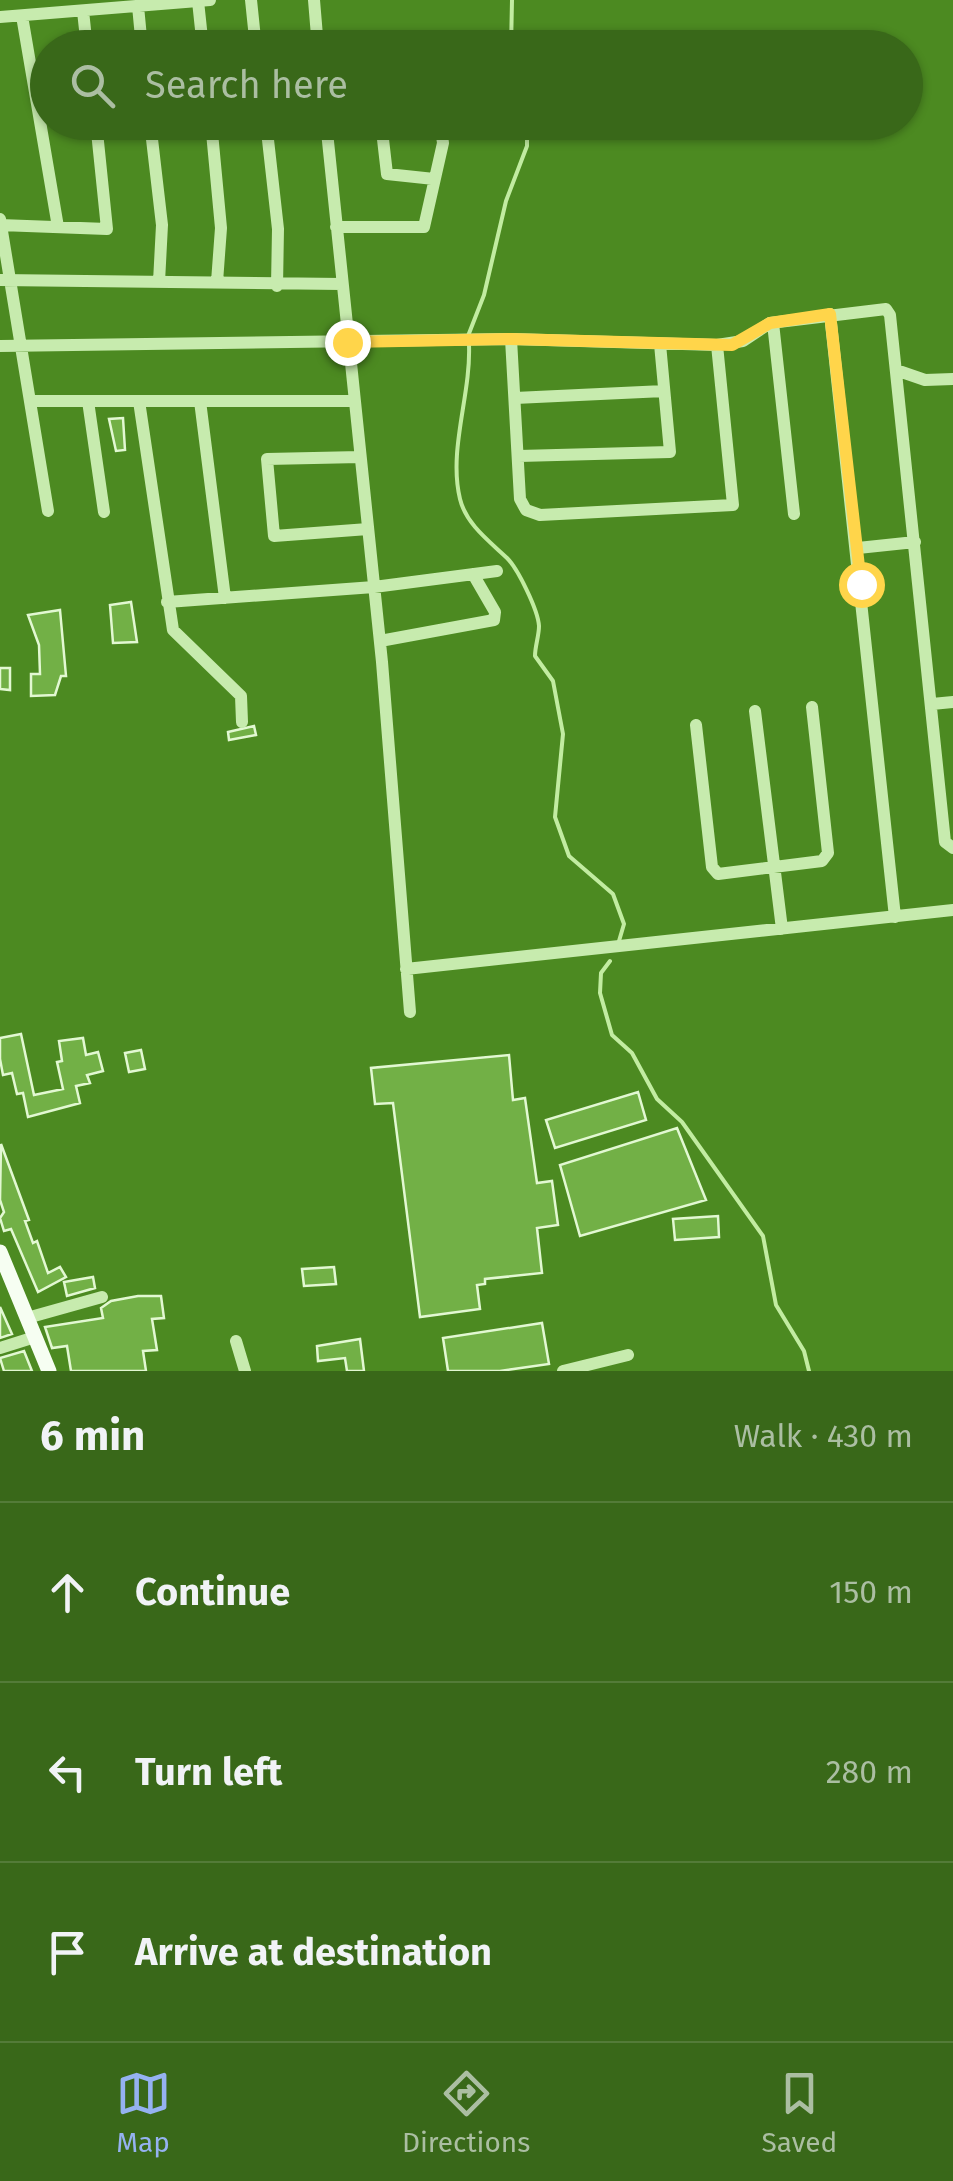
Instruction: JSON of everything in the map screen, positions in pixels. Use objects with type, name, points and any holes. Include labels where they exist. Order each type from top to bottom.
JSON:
[{"type":"main road","points":[[0,1252],[49,1371]]},
{"type":"street","points":[[0,17],[210,0]]},
{"type":"street","points":[[251,0],[254,30]]},
{"type":"street","points":[[314,0],[318,30]]},
{"type":"street","points":[[198,1],[201,30]]},
{"type":"street","points":[[138,6],[140,30]]},
{"type":"street","points":[[83,11],[85,30]]},
{"type":"street","points":[[22,16],[30,63]]},
{"type":"street","points":[[43,140],[58,227]]},
{"type":"street","points":[[48,511],[21,344],[5,280],[0,223],[107,230],[98,140]]},
{"type":"street","points":[[152,140],[162,225],[159,282]]},
{"type":"street","points":[[212,140],[221,228],[217,282]]},
{"type":"street","points":[[268,140],[278,229],[277,286]]},
{"type":"street","points":[[328,140],[380,641],[410,1012]]},
{"type":"street","points":[[383,140],[387,174],[434,179]]},
{"type":"street","points":[[336,226],[424,227],[443,140]]},
{"type":"street","points":[[5,280],[342,284]]},
{"type":"street","points":[[0,346],[511,339],[717,345],[743,341],[773,323],[886,309],[890,315],[945,842],[953,848]]},
{"type":"street","points":[[830,314],[895,916]]},
{"type":"street","points":[[773,323],[794,514]]},
{"type":"street","points":[[511,339],[520,499],[526,510],[540,515],[733,505],[717,345]]},
{"type":"street","points":[[519,456],[670,452],[660,344]]},
{"type":"street","points":[[896,370],[925,380],[953,379]]},
{"type":"street","points":[[515,398],[664,391]]},
{"type":"street","points":[[30,400],[354,401]]},
{"type":"street","points":[[88,400],[104,512]]},
{"type":"street","points":[[139,400],[167,602],[176,634],[240,696],[242,722]]},
{"type":"street","points":[[200,401],[224,598]]},
{"type":"street","points":[[360,457],[268,459],[274,536],[368,529]]},
{"type":"street","points":[[858,548],[915,542]]},
{"type":"street","points":[[167,602],[374,587],[497,570]]},
{"type":"street","points":[[380,641],[494,620],[495,612],[473,574]]},
{"type":"street","points":[[932,704],[953,702]]},
{"type":"street","points":[[696,726],[712,867],[718,874],[776,869],[822,861],[828,853],[812,708]]},
{"type":"street","points":[[755,711],[782,929]]},
{"type":"street","points":[[406,969],[953,910]]},
{"type":"street","points":[[27,1318],[102,1298]]},
{"type":"street","points":[[0,1348],[35,1337]]},
{"type":"street","points":[[236,1341],[246,1371]]},
{"type":"street","points":[[563,1371],[628,1355]]},
{"type":"building","points":[[123,418],[125,450],[116,451],[109,419]]},
{"type":"building","points":[[131,602],[137,642],[113,643],[110,605]]},
{"type":"building","points":[[60,610],[66,676],[61,676],[55,695],[31,696],[31,674],[40,674],[39,645],[28,615]]},
{"type":"building","points":[[0,668],[10,668],[10,690],[0,689]]},
{"type":"building","points":[[254,726],[256,735],[229,740],[228,732]]},
{"type":"building","points":[[21,1034],[34,1095],[63,1089],[57,1062],[62,1061],[59,1041],[83,1038],[86,1055],[98,1052],[103,1071],[87,1075],[90,1083],[76,1086],[80,1103],[28,1117],[23,1093],[17,1094],[12,1073],[3,1075],[0,1059],[0,1038]]},
{"type":"building","points":[[141,1050],[145,1069],[129,1072],[125,1053]]},
{"type":"building","points":[[509,1055],[513,1100],[525,1098],[537,1183],[552,1181],[558,1225],[537,1228],[542,1273],[485,1279],[485,1284],[477,1285],[480,1309],[420,1317],[393,1103],[375,1104],[371,1068]]},
{"type":"building","points":[[638,1092],[646,1120],[555,1148],[546,1120]]},
{"type":"building","points":[[677,1128],[706,1200],[580,1236],[560,1165]]},
{"type":"building","points":[[1,1144],[29,1220],[25,1221],[33,1243],[37,1241],[48,1273],[60,1267],[66,1277],[38,1292],[11,1229],[4,1231],[0,1218],[4,1212],[0,1200]]},
{"type":"building","points":[[718,1216],[719,1237],[675,1240],[673,1219]]},
{"type":"building","points":[[334,1267],[336,1284],[304,1286],[302,1269]]},
{"type":"building","points":[[93,1277],[95,1288],[67,1296],[64,1282]]},
{"type":"building","points":[[161,1296],[164,1318],[152,1319],[157,1350],[143,1351],[146,1371],[71,1371],[67,1346],[52,1348],[45,1327],[103,1318],[101,1308],[111,1301]]},
{"type":"building","points":[[0,1307],[12,1334],[0,1338]]},
{"type":"building","points":[[542,1323],[549,1364],[500,1371],[448,1371],[443,1338]]},
{"type":"building","points":[[360,1339],[364,1371],[347,1371],[345,1358],[318,1361],[317,1346]]},
{"type":"building","points":[[24,1351],[32,1371],[4,1371],[0,1358]]},
{"type":"waterway","points":[[511,30],[512,0]]},
{"type":"waterway","points":[[468,336],[484,295],[506,201],[527,140]]},
{"type":"waterway","points":[[469,345],[458,442],[460,499],[473,524],[511,563],[535,610],[539,626],[535,656],[553,681],[563,734],[555,817],[569,856],[613,894],[624,924],[619,941]]},
{"type":"waterway","points":[[610,961],[601,973],[600,993],[612,1035],[632,1053],[657,1099],[682,1122],[763,1236],[776,1305],[804,1351],[809,1371]]},
{"type":"route","points":[[347,342],[511,339],[732,345],[770,323],[830,314],[861,584]]}]
